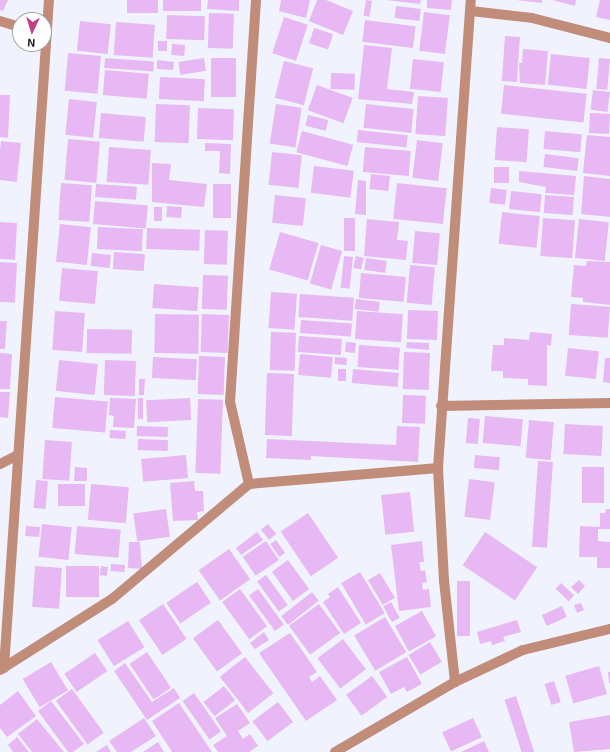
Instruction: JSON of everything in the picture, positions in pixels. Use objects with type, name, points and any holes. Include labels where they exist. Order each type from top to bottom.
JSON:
[{"type":"street","points":[[48,12],[50,0]]},
{"type":"street","points":[[250,484],[230,402],[256,0]]},
{"type":"street","points":[[455,682],[444,580],[438,468],[441,406],[471,0]]},
{"type":"street","points":[[471,11],[532,18],[610,38]]},
{"type":"street","points":[[0,21],[12,25]]},
{"type":"street","points":[[2,669],[18,455],[44,52]]},
{"type":"street","points":[[441,406],[610,403]]},
{"type":"street","points":[[0,464],[18,455]]},
{"type":"street","points":[[2,669],[112,599],[250,484],[438,468]]},
{"type":"street","points":[[335,752],[455,682],[523,650],[610,629]]},
{"type":"building","points":[[0,0],[8,0],[3,11],[0,10]]},
{"type":"building","points":[[127,0],[158,0],[158,13],[127,13]]},
{"type":"building","points":[[163,0],[201,0],[201,11],[163,11]]},
{"type":"building","points":[[208,0],[239,0],[239,11],[207,9]]},
{"type":"building","points":[[281,0],[310,0],[306,18],[279,11]]},
{"type":"building","points":[[317,0],[326,0],[353,11],[343,35],[309,21]]},
{"type":"building","points":[[366,0],[372,1],[369,17],[363,16]]},
{"type":"building","points":[[386,0],[421,0],[420,4]]},
{"type":"building","points":[[427,0],[452,0],[451,10],[427,8]]},
{"type":"building","points":[[516,0],[542,0],[542,3]]},
{"type":"building","points":[[552,0],[576,0],[575,6]]},
{"type":"building","points":[[600,0],[610,0],[610,20],[596,17]]},
{"type":"building","points":[[396,6],[421,9],[419,21],[395,18]]},
{"type":"building","points":[[424,12],[450,15],[445,54],[419,51]]},
{"type":"building","points":[[209,13],[234,14],[233,49],[208,48]]},
{"type":"building","points":[[167,15],[205,16],[204,40],[166,39]]},
{"type":"building","points":[[284,17],[308,25],[296,61],[272,53]]},
{"type":"building","points":[[365,20],[416,26],[413,48],[362,42]]},
{"type":"building","points":[[80,21],[111,24],[108,54],[77,51]]},
{"type":"building","points":[[116,22],[155,25],[153,58],[114,55]]},
{"type":"building","points":[[314,28],[333,34],[328,49],[309,43]]},
{"type":"building","points":[[505,36],[520,37],[517,82],[502,81]]},
{"type":"building","points":[[158,41],[167,41],[167,51],[158,51]]},
{"type":"building","points":[[172,44],[185,45],[184,56],[171,55]]},
{"type":"building","points":[[364,45],[392,48],[387,89],[414,92],[412,104],[358,99]]},
{"type":"building","points":[[523,49],[548,51],[545,85],[520,83],[519,63],[522,63]]},
{"type":"building","points":[[68,53],[101,56],[98,94],[65,91]]},
{"type":"building","points":[[551,54],[590,58],[587,89],[548,85]]},
{"type":"building","points":[[105,58],[154,61],[153,71],[104,68]]},
{"type":"building","points":[[204,58],[206,71],[180,75],[178,62]]},
{"type":"building","points":[[211,58],[236,58],[236,97],[211,97]]},
{"type":"building","points":[[599,58],[610,59],[607,90],[596,89]]},
{"type":"building","points":[[413,59],[444,62],[441,92],[410,89]]},
{"type":"building","points":[[157,60],[174,62],[173,70],[157,69]]},
{"type":"building","points":[[284,61],[313,68],[304,105],[275,98]]},
{"type":"building","points":[[105,70],[149,74],[147,99],[103,95]]},
{"type":"building","points":[[331,73],[355,74],[354,90],[330,89]]},
{"type":"building","points":[[160,77],[205,79],[204,101],[159,99]]},
{"type":"building","points":[[317,85],[353,98],[343,123],[308,110]]},
{"type":"building","points":[[504,85],[587,94],[584,123],[501,114]]},
{"type":"building","points":[[593,90],[610,92],[607,112],[591,110]]},
{"type":"building","points":[[0,95],[10,95],[8,138],[0,137]]},
{"type":"building","points":[[418,96],[448,98],[445,136],[415,134]]},
{"type":"building","points":[[69,99],[97,102],[93,138],[65,135]]},
{"type":"building","points":[[156,104],[190,105],[189,143],[155,142]]},
{"type":"building","points":[[276,104],[302,108],[295,148],[270,144]]},
{"type":"building","points":[[366,104],[414,109],[411,133],[363,128]]},
{"type":"building","points":[[198,108],[234,109],[233,140],[197,139]]},
{"type":"building","points":[[101,113],[146,117],[144,142],[99,138]]},
{"type":"building","points":[[590,113],[610,114],[609,134],[589,133]]},
{"type":"building","points":[[308,115],[328,120],[326,131],[305,126]]},
{"type":"building","points":[[497,127],[529,129],[527,162],[495,160]]},
{"type":"building","points":[[358,130],[408,135],[406,147],[357,142]]},
{"type":"building","points":[[302,131],[353,145],[348,166],[296,152]]},
{"type":"building","points":[[545,131],[582,134],[580,152],[543,149]]},
{"type":"building","points":[[587,135],[610,137],[610,176],[583,173]]},
{"type":"building","points":[[68,139],[100,142],[96,183],[64,180]]},
{"type":"building","points":[[417,140],[443,143],[438,181],[412,178]]},
{"type":"building","points":[[1,141],[21,143],[17,182],[0,180]]},
{"type":"building","points":[[205,143],[231,144],[230,174],[219,173],[220,151],[205,151]]},
{"type":"building","points":[[109,147],[151,150],[148,185],[107,182]]},
{"type":"building","points":[[365,147],[411,151],[409,176],[363,172]]},
{"type":"building","points":[[272,152],[302,155],[298,188],[269,185]]},
{"type":"building","points":[[545,154],[579,158],[577,171],[543,167]]},
{"type":"building","points":[[152,163],[171,164],[169,180],[207,184],[204,207],[152,202]]},
{"type":"building","points":[[314,166],[354,171],[350,198],[311,193]]},
{"type":"building","points":[[494,167],[509,167],[509,183],[494,183]]},
{"type":"building","points":[[519,171],[576,176],[574,195],[545,193],[546,187],[519,182]]},
{"type":"building","points":[[371,174],[390,176],[388,191],[369,189]]},
{"type":"building","points":[[584,176],[610,179],[610,217],[581,214]]},
{"type":"building","points":[[358,180],[366,181],[366,215],[355,214]]},
{"type":"building","points":[[61,183],[92,185],[89,222],[58,220]]},
{"type":"building","points":[[397,183],[447,188],[443,224],[393,219]]},
{"type":"building","points":[[96,184],[137,187],[136,200],[95,197]]},
{"type":"building","points":[[213,184],[231,184],[231,218],[213,218]]},
{"type":"building","points":[[491,188],[507,190],[505,205],[489,203]]},
{"type":"building","points":[[511,191],[542,194],[540,212],[509,209]]},
{"type":"building","points":[[275,195],[306,198],[303,226],[272,223]]},
{"type":"building","points":[[545,195],[574,197],[573,215],[544,213]]},
{"type":"building","points":[[95,201],[148,206],[146,229],[93,224]]},
{"type":"building","points":[[167,206],[182,207],[181,218],[166,217]]},
{"type":"building","points":[[154,207],[162,207],[162,221],[154,221]]},
{"type":"building","points":[[502,212],[540,216],[536,248],[499,244]]},
{"type":"building","points":[[344,218],[355,218],[355,251],[344,251]]},
{"type":"building","points":[[543,218],[575,220],[572,258],[540,256]]},
{"type":"building","points":[[367,219],[399,222],[397,240],[408,241],[406,260],[364,256]]},
{"type":"building","points":[[579,219],[609,222],[605,261],[575,258]]},
{"type":"building","points":[[0,222],[17,223],[15,260],[0,259]]},
{"type":"building","points":[[60,224],[91,227],[87,265],[56,262]]},
{"type":"building","points":[[98,227],[143,229],[142,251],[97,249]]},
{"type":"building","points":[[147,228],[200,230],[199,251],[146,249]]},
{"type":"building","points":[[205,230],[228,231],[227,265],[204,264]]},
{"type":"building","points":[[415,231],[440,233],[437,265],[412,263]]},
{"type":"building","points":[[280,232],[318,243],[308,281],[269,269]]},
{"type":"building","points":[[321,245],[342,251],[331,290],[310,283]]},
{"type":"building","points":[[114,252],[145,254],[144,271],[113,269]]},
{"type":"building","points":[[92,253],[111,255],[110,268],[91,266]]},
{"type":"building","points":[[344,256],[353,257],[350,289],[341,288]]},
{"type":"building","points":[[356,256],[364,258],[361,270],[353,268]]},
{"type":"building","points":[[366,258],[387,261],[385,273],[364,270]]},
{"type":"building","points":[[587,261],[610,262],[610,305],[583,302],[583,298],[571,297],[574,265],[586,266]]},
{"type":"building","points":[[0,262],[17,263],[15,303],[0,302]]},
{"type":"building","points":[[410,265],[435,267],[432,305],[407,303]]},
{"type":"building","points":[[62,268],[98,271],[95,304],[59,301]]},
{"type":"building","points":[[361,273],[406,277],[404,302],[359,298]]},
{"type":"building","points":[[203,275],[228,276],[227,310],[202,309]]},
{"type":"building","points":[[154,284],[199,287],[197,311],[152,308]]},
{"type":"building","points":[[271,292],[297,294],[294,330],[268,328]]},
{"type":"building","points":[[300,294],[354,298],[352,321],[298,317]]},
{"type":"building","points":[[356,299],[380,302],[379,312],[355,309]]},
{"type":"building","points":[[571,304],[610,307],[608,338],[569,335]]},
{"type":"building","points":[[408,310],[438,311],[437,340],[407,339]]},
{"type":"building","points":[[55,311],[85,313],[82,352],[52,350]]},
{"type":"building","points":[[357,311],[403,314],[401,342],[355,339]]},
{"type":"building","points":[[155,314],[199,315],[198,354],[154,353]]},
{"type":"building","points":[[202,314],[229,315],[228,353],[201,352]]},
{"type":"building","points":[[301,320],[352,324],[351,337],[300,333]]},
{"type":"building","points":[[0,321],[7,321],[5,349],[0,349]]},
{"type":"building","points":[[87,329],[132,330],[132,354],[87,353]]},
{"type":"building","points":[[271,332],[296,333],[295,371],[270,370]]},
{"type":"building","points":[[530,332],[552,334],[551,346],[547,345],[547,386],[528,385],[528,379],[503,378],[503,371],[491,371],[493,345],[504,345],[504,338],[529,340]]},
{"type":"building","points":[[299,336],[342,339],[341,355],[298,352]]},
{"type":"building","points":[[346,342],[356,343],[355,353],[345,352]]},
{"type":"building","points":[[407,342],[429,343],[429,350],[406,348]]},
{"type":"building","points":[[359,345],[400,348],[398,370],[357,367]]},
{"type":"building","points":[[568,348],[599,351],[596,379],[565,376]]},
{"type":"building","points":[[404,352],[430,353],[429,390],[403,389]]},
{"type":"building","points":[[0,353],[12,354],[10,389],[0,389]]},
{"type":"building","points":[[300,354],[333,357],[331,378],[298,375]]},
{"type":"building","points":[[199,356],[225,357],[224,395],[198,394]]},
{"type":"building","points":[[153,357],[197,359],[196,380],[152,378]]},
{"type":"building","points":[[335,357],[347,358],[346,365],[334,364]]},
{"type":"building","points":[[605,358],[610,358],[610,383],[603,382]]},
{"type":"building","points":[[59,360],[98,364],[95,395],[56,391]]},
{"type":"building","points":[[105,360],[136,361],[135,396],[104,395]]},
{"type":"building","points":[[338,369],[346,369],[346,381],[338,381]]},
{"type":"building","points":[[353,369],[399,373],[398,387],[352,383]]},
{"type":"building","points":[[267,373],[294,374],[292,436],[265,435]]},
{"type":"building","points":[[139,379],[145,379],[144,395],[139,395]]},
{"type":"building","points":[[0,392],[10,392],[8,418],[0,417]]},
{"type":"building","points":[[403,395],[426,396],[425,424],[402,423]]},
{"type":"building","points":[[55,397],[108,402],[105,433],[52,428]]},
{"type":"building","points":[[110,398],[136,399],[134,428],[113,427],[114,416],[109,415]]},
{"type":"building","points":[[138,398],[143,398],[143,419],[138,419]]},
{"type":"building","points":[[190,398],[191,420],[147,422],[146,400]]},
{"type":"building","points":[[198,399],[223,400],[220,474],[195,473]]},
{"type":"building","points":[[485,416],[523,419],[521,446],[483,443]]},
{"type":"building","points":[[468,418],[480,419],[478,444],[466,443]]},
{"type":"building","points":[[529,420],[554,422],[551,460],[526,458]]},
{"type":"building","points":[[565,424],[603,426],[601,456],[563,454]]},
{"type":"building","points":[[137,426],[168,427],[168,437],[137,436]]},
{"type":"building","points":[[397,426],[420,427],[418,462],[311,456],[311,460],[266,458],[267,439],[396,445]]},
{"type":"building","points":[[110,430],[126,431],[125,439],[109,438]]},
{"type":"building","points":[[138,439],[168,440],[168,451],[138,450]]},
{"type":"building","points":[[45,440],[72,442],[69,481],[42,479]]},
{"type":"building","points":[[186,455],[188,478],[143,482],[141,459]]},
{"type":"building","points":[[475,455],[500,457],[499,470],[474,468]]},
{"type":"building","points":[[538,461],[553,462],[547,548],[532,547]]},
{"type":"building","points":[[75,467],[87,468],[87,481],[74,481]]},
{"type":"building","points":[[582,467],[604,467],[604,503],[582,503]]},
{"type":"building","points":[[469,479],[495,482],[490,520],[464,517]]},
{"type":"building","points":[[36,480],[48,481],[46,509],[34,508]]},
{"type":"building","points":[[194,481],[195,491],[203,491],[204,511],[197,512],[198,520],[173,521],[170,483]]},
{"type":"building","points":[[58,484],[85,484],[85,506],[58,506]]},
{"type":"building","points":[[91,484],[129,487],[126,523],[88,520]]},
{"type":"building","points":[[410,492],[414,532],[385,535],[381,495]]},
{"type":"building","points":[[166,509],[170,537],[137,541],[133,514]]},
{"type":"building","points":[[606,509],[610,509],[610,529],[598,529],[598,541],[610,542],[610,568],[597,568],[597,557],[579,557],[580,526],[600,527],[600,513],[605,513]]},
{"type":"building","points":[[308,513],[338,558],[311,576],[281,531]]},
{"type":"building","points":[[42,524],[72,527],[68,560],[39,557]]},
{"type":"building","points":[[268,524],[276,534],[269,540],[261,530]]},
{"type":"building","points":[[26,526],[40,527],[39,537],[25,536]]},
{"type":"building","points":[[77,526],[121,530],[118,558],[75,554]]},
{"type":"building","points":[[257,532],[263,540],[241,555],[236,548]]},
{"type":"building","points":[[485,532],[537,567],[515,600],[463,565]]},
{"type":"building","points":[[276,540],[285,553],[279,557],[270,544]]},
{"type":"building","points":[[266,541],[279,560],[256,576],[243,557]]},
{"type":"building","points":[[422,541],[424,562],[419,562],[421,571],[425,570],[427,582],[422,583],[423,590],[429,589],[431,607],[399,611],[391,545]]},
{"type":"building","points":[[129,542],[140,542],[142,569],[128,568]]},
{"type":"building","points":[[229,549],[250,579],[220,601],[199,570]]},
{"type":"building","points":[[288,560],[309,589],[293,601],[272,572]]},
{"type":"building","points":[[111,564],[125,565],[124,572],[111,571]]},
{"type":"building","points":[[35,566],[62,568],[59,609],[32,607]]},
{"type":"building","points":[[66,566],[99,566],[99,597],[66,597]]},
{"type":"building","points":[[101,566],[108,567],[107,576],[100,575]]},
{"type":"building","points":[[360,572],[385,613],[366,624],[341,583]]},
{"type":"building","points":[[380,573],[395,598],[383,605],[368,580]]},
{"type":"building","points":[[266,575],[288,605],[279,611],[257,581]]},
{"type":"building","points":[[579,580],[585,586],[578,594],[571,587]]},
{"type":"building","points":[[457,581],[470,581],[470,636],[457,636]]},
{"type":"building","points":[[197,582],[211,603],[180,623],[166,603]]},
{"type":"building","points":[[561,583],[574,595],[569,601],[556,589]]},
{"type":"building","points":[[338,587],[361,623],[344,634],[323,602],[330,597],[328,594]]},
{"type":"building","points":[[240,589],[267,626],[249,639],[222,602]]},
{"type":"building","points":[[258,589],[284,625],[275,631],[249,595]]},
{"type":"building","points":[[312,592],[319,601],[288,625],[281,616]]},
{"type":"building","points":[[391,602],[400,618],[392,622],[383,606]]},
{"type":"building","points":[[581,603],[584,610],[577,613],[574,605]]},
{"type":"building","points":[[163,604],[186,639],[162,655],[139,620]]},
{"type":"building","points":[[319,604],[340,633],[310,655],[289,626]]},
{"type":"building","points":[[562,606],[567,617],[547,626],[542,615]]},
{"type":"building","points":[[422,611],[436,636],[409,651],[395,626]]},
{"type":"building","points":[[385,617],[406,652],[375,671],[354,636]]},
{"type":"building","points":[[218,620],[242,653],[217,671],[193,638]]},
{"type":"building","points":[[517,620],[521,632],[503,637],[505,641],[492,645],[491,641],[480,644],[477,632]]},
{"type":"building","points":[[128,621],[144,647],[114,666],[97,640]]},
{"type":"building","points":[[264,632],[269,640],[255,649],[250,643]]},
{"type":"building","points":[[290,633],[317,672],[309,677],[312,682],[320,676],[337,700],[306,721],[259,653]]},
{"type":"building","points":[[343,639],[366,669],[340,689],[317,658]]},
{"type":"building","points":[[430,642],[442,662],[420,675],[409,655]]},
{"type":"building","points":[[147,652],[171,688],[154,699],[130,664]]},
{"type":"building","points":[[95,653],[107,671],[77,692],[64,674]]},
{"type":"building","points":[[245,657],[273,693],[248,713],[220,677]]},
{"type":"building","points":[[407,657],[422,684],[407,692],[404,687],[391,694],[379,672]]},
{"type":"building","points":[[51,662],[68,690],[40,707],[23,679]]},
{"type":"building","points":[[125,663],[152,702],[174,688],[180,698],[147,720],[114,671]]},
{"type":"building","points":[[599,666],[607,694],[573,704],[565,676]]},
{"type":"building","points":[[608,672],[610,672],[610,683],[609,683]]},
{"type":"building","points":[[372,676],[387,697],[361,716],[346,695]]},
{"type":"building","points":[[554,681],[561,702],[551,705],[544,684]]},
{"type":"building","points":[[224,686],[235,700],[215,716],[204,702]]},
{"type":"building","points":[[72,689],[104,733],[88,744],[56,701]]},
{"type":"building","points":[[18,691],[36,716],[7,737],[0,728],[0,705]]},
{"type":"building","points":[[194,693],[221,732],[209,740],[183,701]]},
{"type":"building","points":[[516,696],[534,752],[522,752],[505,700]]},
{"type":"building","points":[[51,701],[84,744],[73,752],[68,752],[38,711]]},
{"type":"building","points":[[278,702],[293,722],[267,741],[252,721]]},
{"type":"building","points":[[179,703],[212,752],[172,752],[152,721]]},
{"type":"building","points":[[237,704],[250,723],[238,731],[243,739],[250,734],[258,746],[249,752],[218,752],[213,745],[227,736],[215,718]]},
{"type":"building","points":[[610,715],[610,749],[574,752],[569,722]]},
{"type":"building","points":[[144,718],[156,736],[131,752],[117,752],[109,741]]},
{"type":"building","points":[[473,718],[482,737],[451,751],[442,732]]},
{"type":"building","points":[[37,719],[64,752],[32,752],[18,734]]},
{"type":"building","points":[[17,737],[29,752],[13,752],[8,745]]},
{"type":"building","points":[[484,741],[489,752],[461,752]]},
{"type":"building","points":[[158,742],[164,752],[143,752]]},
{"type":"building","points":[[107,745],[111,752],[96,752]]}]
